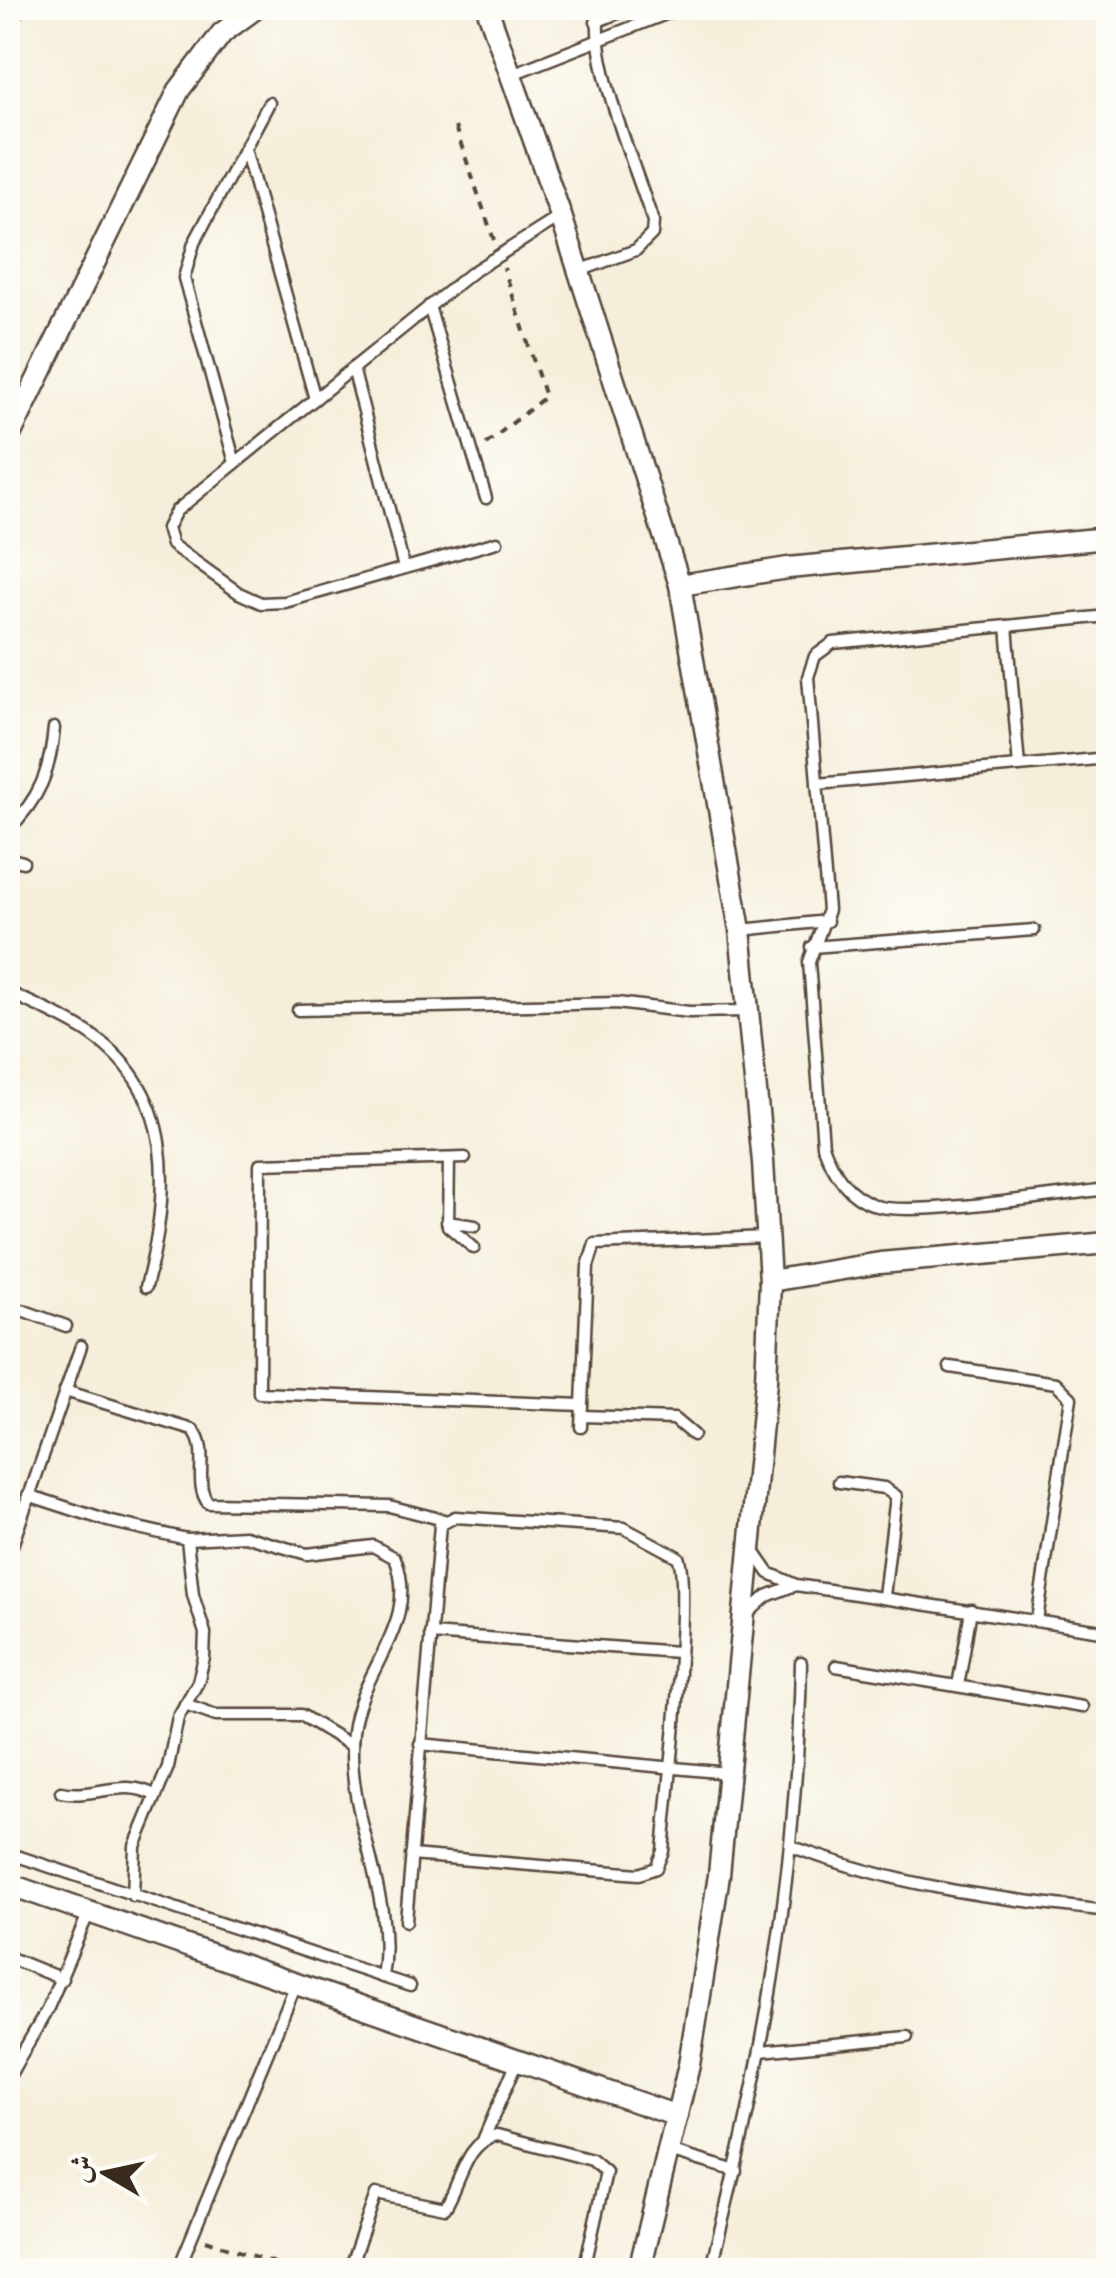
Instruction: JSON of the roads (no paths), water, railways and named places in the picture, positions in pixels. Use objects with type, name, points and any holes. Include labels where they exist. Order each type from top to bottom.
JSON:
[{"type":"street","points":[[8,439],[179,90],[222,33],[256,8]]},
{"type":"street","points":[[487,8],[579,271],[680,585],[740,930],[768,1237],[770,1281],[752,1549],[706,1971],[678,2116],[640,2270]]},
{"type":"street","points":[[680,585],[788,568],[1108,538]]},
{"type":"street","points":[[770,1281],[853,1266],[1108,1243]]},
{"type":"street","points":[[8,1884],[678,2116]]},
{"type":"lane","points":[[579,271],[636,250],[652,234],[653,222],[597,42],[600,8]]},
{"type":"lane","points":[[596,22],[630,8]]},
{"type":"lane","points":[[512,74],[681,8]]},
{"type":"lane","points":[[236,462],[184,278],[194,243],[269,103]]},
{"type":"lane","points":[[245,148],[315,399]]},
{"type":"lane","points":[[497,542],[284,602],[260,603],[239,593],[172,545],[166,528],[176,511],[430,306],[499,252],[560,216]]},
{"type":"lane","points":[[430,306],[486,498]]},
{"type":"lane","points":[[353,368],[404,568]]},
{"type":"lane","points":[[1108,616],[844,641],[823,648],[810,666],[808,678],[826,921],[812,948],[810,976],[824,1145],[842,1184],[880,1207],[902,1208],[1108,1190]]},
{"type":"lane","points":[[1007,626],[1019,766]]},
{"type":"lane","points":[[8,830],[34,804],[51,768],[54,728]]},
{"type":"lane","points":[[817,784],[1108,758]]},
{"type":"lane","points":[[8,858],[23,862]]},
{"type":"lane","points":[[740,930],[826,921]]},
{"type":"lane","points":[[812,948],[1034,930]]},
{"type":"lane","points":[[8,992],[86,1032],[128,1071],[157,1120],[164,1176],[160,1234],[146,1288]]},
{"type":"lane","points":[[298,1010],[617,1003],[689,1012],[750,1011]]},
{"type":"lane","points":[[465,1158],[260,1164],[259,1392],[674,1419],[693,1434]]},
{"type":"lane","points":[[449,1159],[447,1222],[450,1230],[474,1248]]},
{"type":"lane","points":[[447,1222],[475,1226]]},
{"type":"lane","points":[[582,1416],[588,1266],[595,1244],[768,1237]]},
{"type":"lane","points":[[8,1305],[66,1326]]},
{"type":"lane","points":[[8,1557],[81,1346]]},
{"type":"lane","points":[[950,1367],[1056,1383],[1071,1398],[1037,1620]]},
{"type":"lane","points":[[65,1392],[193,1430],[201,1444],[202,1492],[208,1503],[389,1506],[444,1520],[624,1528],[678,1557],[684,1576],[661,1860],[648,1873],[411,1855]]},
{"type":"lane","points":[[840,1482],[884,1488],[896,1496],[884,1596]]},
{"type":"lane","points":[[28,1494],[108,1521],[187,1539],[245,1536],[307,1554],[374,1546],[395,1558],[401,1581],[400,1616],[361,1695],[352,1746],[353,1776],[385,1928],[382,1977]]},
{"type":"lane","points":[[406,1922],[430,1634],[444,1520]]},
{"type":"lane","points":[[133,1896],[136,1846],[184,1704],[198,1682],[206,1643],[192,1595],[187,1539]]},
{"type":"lane","points":[[752,1549],[769,1573],[796,1585],[1108,1632]]},
{"type":"lane","points":[[744,1617],[767,1596],[796,1585]]},
{"type":"lane","points":[[958,1686],[971,1610]]},
{"type":"lane","points":[[430,1634],[678,1652]]},
{"type":"lane","points":[[710,2270],[761,2052],[793,1846],[800,1663]]},
{"type":"lane","points":[[836,1666],[1082,1707]]},
{"type":"lane","points":[[184,1704],[216,1715],[301,1715],[352,1746]]},
{"type":"lane","points":[[420,1744],[730,1773]]},
{"type":"lane","points":[[61,1792],[82,1795],[130,1786],[156,1796]]},
{"type":"lane","points":[[793,1846],[894,1880],[954,1894],[1108,1912]]},
{"type":"lane","points":[[8,1853],[410,1986]]},
{"type":"lane","points":[[8,2078],[62,1979],[89,1912]]},
{"type":"lane","points":[[8,1957],[62,1979]]},
{"type":"lane","points":[[178,2270],[297,1984]]},
{"type":"lane","points":[[761,2052],[908,2037]]},
{"type":"lane","points":[[349,2270],[376,2194],[445,2208],[483,2139],[518,2060]]},
{"type":"lane","points":[[483,2139],[511,2138],[601,2164],[606,2181],[584,2270]]},
{"type":"lane","points":[[669,2151],[736,2171]]}]
